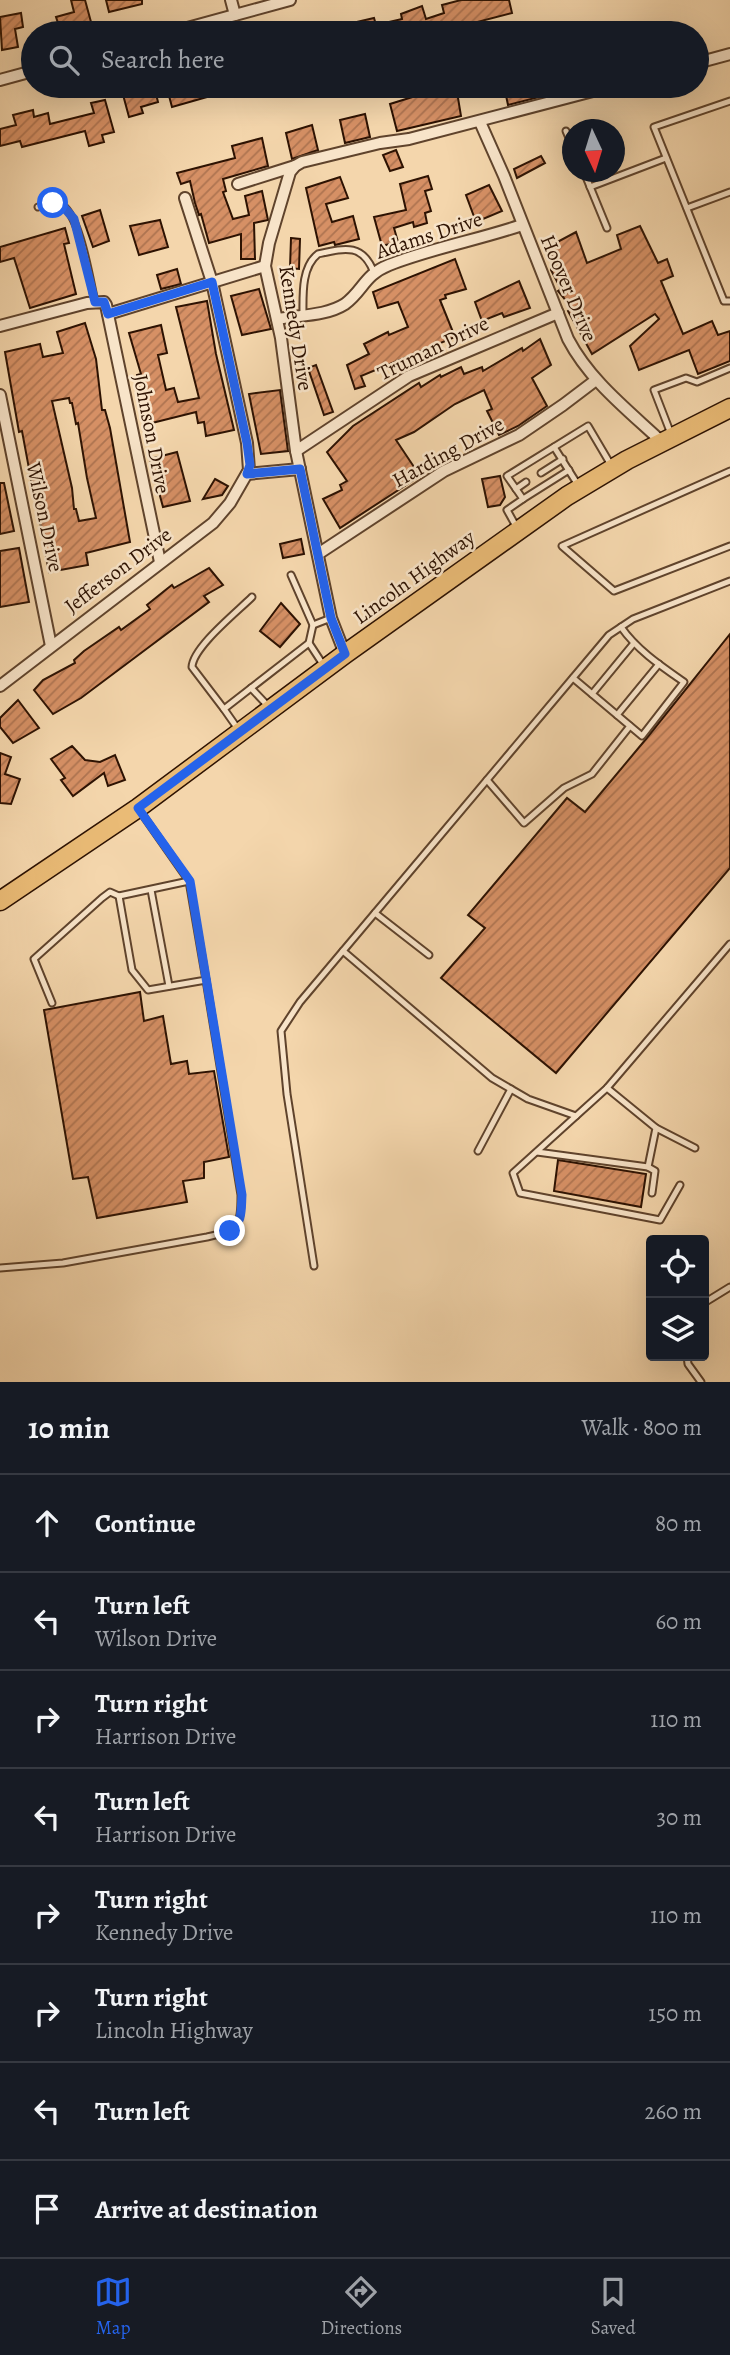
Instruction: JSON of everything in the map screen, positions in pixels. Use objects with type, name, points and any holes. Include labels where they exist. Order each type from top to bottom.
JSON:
[{"type":"main road","name":"Lincoln Highway","points":[[0,901],[138,808],[345,654],[580,488],[613,468],[730,408]]},
{"type":"street","points":[[231,0],[235,15]]},
{"type":"street","points":[[213,21],[290,0]]},
{"type":"street","points":[[709,60],[730,54]]},
{"type":"street","points":[[0,80],[21,74]]},
{"type":"street","points":[[238,184],[295,166],[568,98]]},
{"type":"street","name":"Hoover Drive","points":[[480,122],[578,357],[596,380],[667,440]]},
{"type":"street","name":"Kennedy Drive","points":[[295,166],[290,172],[278,208],[265,266],[278,319],[296,451],[331,618],[345,654]]},
{"type":"street","points":[[185,198],[212,282],[247,443],[250,465],[247,474],[300,469]]},
{"type":"street","name":"Adams Drive","points":[[278,319],[327,312],[342,305],[374,272],[387,266],[522,225]]},
{"type":"street","points":[[0,326],[95,302],[104,302],[108,314],[265,266]]},
{"type":"street","name":"Truman Drive","points":[[296,451],[409,376],[558,313]]},
{"type":"street","name":"Johnson Drive","points":[[108,314],[160,562]]},
{"type":"street","name":"Harding Drive","points":[[318,554],[444,471],[528,429],[596,380]]},
{"type":"street","name":"Wilson Drive","points":[[0,396],[51,646]]},
{"type":"street","name":"Jefferson Drive","points":[[0,686],[213,523],[230,503],[247,474]]},
{"type":"lane","points":[[730,101],[654,127],[724,300],[730,301]]},
{"type":"lane","points":[[590,187],[666,158]]},
{"type":"lane","points":[[588,182],[607,228]]},
{"type":"lane","points":[[687,208],[730,192]]},
{"type":"lane","points":[[38,207],[53,203],[62,205],[74,219],[95,302]]},
{"type":"lane","points":[[303,316],[308,268],[318,254],[355,250],[362,252],[369,259],[374,272]]},
{"type":"lane","points":[[667,440],[654,390],[686,378],[697,382],[730,368]]},
{"type":"lane","points":[[523,499],[507,475],[588,426],[613,468]]},
{"type":"lane","points":[[554,447],[580,488]]},
{"type":"lane","points":[[541,473],[562,459]]},
{"type":"lane","points":[[518,531],[507,510],[569,470]]},
{"type":"lane","points":[[730,471],[562,546],[614,591],[729,547],[730,555]]},
{"type":"lane","points":[[516,489],[526,482]]},
{"type":"lane","points":[[224,709],[309,643],[313,625],[291,575]]},
{"type":"lane","points":[[314,1266],[287,1094],[281,1031],[300,1002],[609,635],[633,620],[730,581]]},
{"type":"lane","points":[[240,732],[192,667],[192,660],[202,646],[251,597]]},
{"type":"lane","points":[[313,625],[331,618]]},
{"type":"lane","points":[[573,678],[642,736],[684,682],[634,643],[621,627]]},
{"type":"lane","points":[[309,643],[326,669]]},
{"type":"lane","points":[[592,694],[634,643]]},
{"type":"lane","points":[[617,715],[659,664]]},
{"type":"lane","points":[[251,688],[271,710]]},
{"type":"lane","points":[[487,780],[524,823],[564,788],[592,774],[630,726]]},
{"type":"lane","points":[[0,1268],[63,1262],[207,1237],[230,1231],[236,1227],[241,1217],[242,1195],[190,881],[138,808]]},
{"type":"lane","points":[[52,1003],[34,959],[102,898],[110,892],[119,896],[190,881]]},
{"type":"lane","points":[[151,890],[169,986]]},
{"type":"lane","points":[[119,896],[132,970],[148,990],[206,980]]},
{"type":"lane","points":[[375,913],[429,955]]},
{"type":"lane","points":[[680,1185],[660,1220],[520,1192],[513,1173],[607,1088],[730,944]]},
{"type":"lane","points":[[343,951],[492,1077],[528,1099],[576,1116]]},
{"type":"lane","points":[[607,1088],[656,1128],[695,1148]]},
{"type":"lane","points":[[478,1151],[511,1089]]},
{"type":"lane","points":[[648,1167],[656,1128]]},
{"type":"lane","points":[[537,1152],[648,1167],[655,1171],[652,1194]]},
{"type":"lane","points":[[709,1300],[730,1287]]},
{"type":"lane","points":[[688,1361],[701,1382]]},
{"type":"building","points":[[71,0],[85,0],[91,21],[57,21],[56,17],[74,12]]},
{"type":"building","points":[[106,0],[142,0],[142,4],[109,12]]},
{"type":"building","points":[[461,0],[509,0],[512,13],[481,21],[393,21],[402,19],[401,14],[422,6],[426,19],[444,13],[442,5]]},
{"type":"building","points":[[21,13],[21,28],[15,29],[18,47],[2,50],[0,17]]},
{"type":"building","points":[[124,98],[157,98],[158,102],[141,107],[143,113],[129,117]]},
{"type":"building","points":[[170,98],[204,98],[172,107]]},
{"type":"building","points":[[409,98],[458,98],[461,116],[397,131],[390,104]]},
{"type":"building","points":[[507,98],[535,98],[508,105]]},
{"type":"building","points":[[105,100],[114,132],[102,135],[104,142],[89,146],[85,131],[22,147],[20,141],[0,146],[0,129],[16,125],[13,115],[33,110],[34,117],[48,113],[50,124],[94,113],[91,103]]},
{"type":"building","points":[[365,114],[370,137],[345,143],[340,120]]},
{"type":"building","points":[[312,125],[318,150],[292,159],[286,133]]},
{"type":"building","points":[[262,138],[268,166],[223,179],[226,191],[223,192],[233,219],[249,215],[245,196],[262,191],[268,220],[254,223],[255,259],[241,259],[241,234],[209,243],[190,181],[181,184],[177,173],[235,158],[232,146]]},
{"type":"building","points":[[396,150],[403,167],[390,171],[383,155]]},
{"type":"building","points":[[541,156],[545,163],[517,178],[514,169]]},
{"type":"building","points":[[428,176],[432,189],[425,191],[431,211],[425,213],[427,223],[414,227],[413,222],[394,228],[398,242],[382,246],[374,217],[406,210],[400,184]]},
{"type":"building","points":[[340,177],[348,198],[326,204],[332,222],[353,216],[359,239],[319,246],[306,188]]},
{"type":"building","points":[[489,185],[502,211],[476,222],[466,195]]},
{"type":"building","points":[[100,210],[109,241],[93,247],[82,216]]},
{"type":"building","points":[[160,220],[168,247],[139,255],[130,226]]},
{"type":"building","points":[[640,226],[658,263],[667,259],[673,276],[661,281],[683,334],[712,321],[718,335],[730,331],[730,361],[698,374],[689,350],[639,370],[630,346],[659,319],[655,314],[592,354],[568,311],[572,308],[558,291],[561,289],[551,270],[551,266],[555,264],[548,247],[576,232],[587,263],[621,249],[617,235]]},
{"type":"building","points":[[65,228],[69,243],[64,244],[76,294],[30,308],[14,258],[0,262],[0,247]]},
{"type":"building","points":[[291,238],[300,239],[299,269],[290,268]]},
{"type":"building","points":[[455,259],[466,289],[445,295],[446,298],[440,300],[455,337],[361,376],[365,386],[355,389],[347,365],[369,354],[364,344],[388,332],[389,335],[408,327],[398,302],[378,308],[373,292]]},
{"type":"building","points":[[177,269],[181,284],[161,289],[157,275]]},
{"type":"building","points":[[519,281],[530,308],[504,317],[502,313],[482,321],[475,302]]},
{"type":"building","points":[[259,289],[271,329],[242,335],[231,296]]},
{"type":"building","points":[[207,301],[234,430],[206,436],[204,422],[198,423],[196,412],[144,425],[137,375],[141,374],[129,333],[161,325],[167,353],[158,355],[166,390],[174,388],[178,402],[199,398],[176,307]]},
{"type":"building","points":[[85,323],[96,359],[102,410],[105,410],[110,428],[130,542],[86,553],[88,565],[49,572],[43,541],[45,540],[38,517],[22,431],[19,432],[5,352],[40,344],[43,357],[63,353],[57,332]],"holes":[[[69,398],[76,424],[78,423],[96,518],[79,521],[74,509],[72,488],[52,401]]]},
{"type":"building","points":[[540,339],[551,365],[532,378],[547,406],[518,426],[499,435],[487,411],[492,409],[484,390],[455,404],[414,432],[396,440],[420,476],[340,528],[323,499],[342,490],[340,485],[347,481],[327,452],[353,426],[419,383],[421,387],[440,375],[441,377],[461,367],[464,374],[482,367],[483,371],[522,348],[523,351]]},
{"type":"building","points":[[316,365],[333,412],[324,415],[308,368]]},
{"type":"building","points":[[280,390],[288,451],[261,454],[249,394]]},
{"type":"building","points":[[177,452],[190,501],[163,507],[150,459]]},
{"type":"building","points":[[500,476],[505,497],[500,505],[488,507],[482,479]]},
{"type":"building","points":[[215,479],[228,486],[222,495],[203,499]]},
{"type":"building","points":[[0,483],[4,483],[14,531],[0,534]]},
{"type":"building","points":[[301,539],[304,554],[283,558],[280,544]]},
{"type":"building","points":[[19,548],[29,602],[0,607],[0,551]]},
{"type":"building","points":[[209,568],[223,585],[204,596],[209,602],[81,698],[53,714],[34,690],[43,680],[75,663],[74,660],[84,651],[119,627],[121,630],[150,609],[147,605],[172,585],[174,588]]},
{"type":"building","points":[[281,603],[300,624],[280,647],[260,631]]},
{"type":"building","points":[[730,634],[730,868],[556,1073],[441,978],[485,928],[468,915],[567,798],[585,812]]},
{"type":"building","points":[[18,700],[39,728],[13,743],[0,727],[0,718]]},
{"type":"building","points":[[72,746],[85,760],[100,762],[115,755],[125,780],[108,786],[104,773],[73,796],[61,780],[65,778],[51,759]]},
{"type":"building","points":[[0,753],[11,757],[5,774],[20,779],[11,804],[0,803]]},
{"type":"building","points":[[140,992],[144,1021],[163,1016],[171,1064],[187,1061],[189,1074],[214,1071],[229,1157],[204,1162],[204,1178],[183,1181],[187,1202],[97,1218],[88,1177],[73,1179],[44,1010]]},
{"type":"building","points":[[558,1160],[646,1174],[641,1207],[554,1191]]},
{"type":"route","points":[[53,203],[62,205],[74,219],[95,302],[104,302],[108,314],[212,282],[247,443],[250,465],[247,474],[300,469],[331,618],[345,654],[138,808],[190,881],[242,1195],[241,1217],[236,1227],[230,1231]]}]
